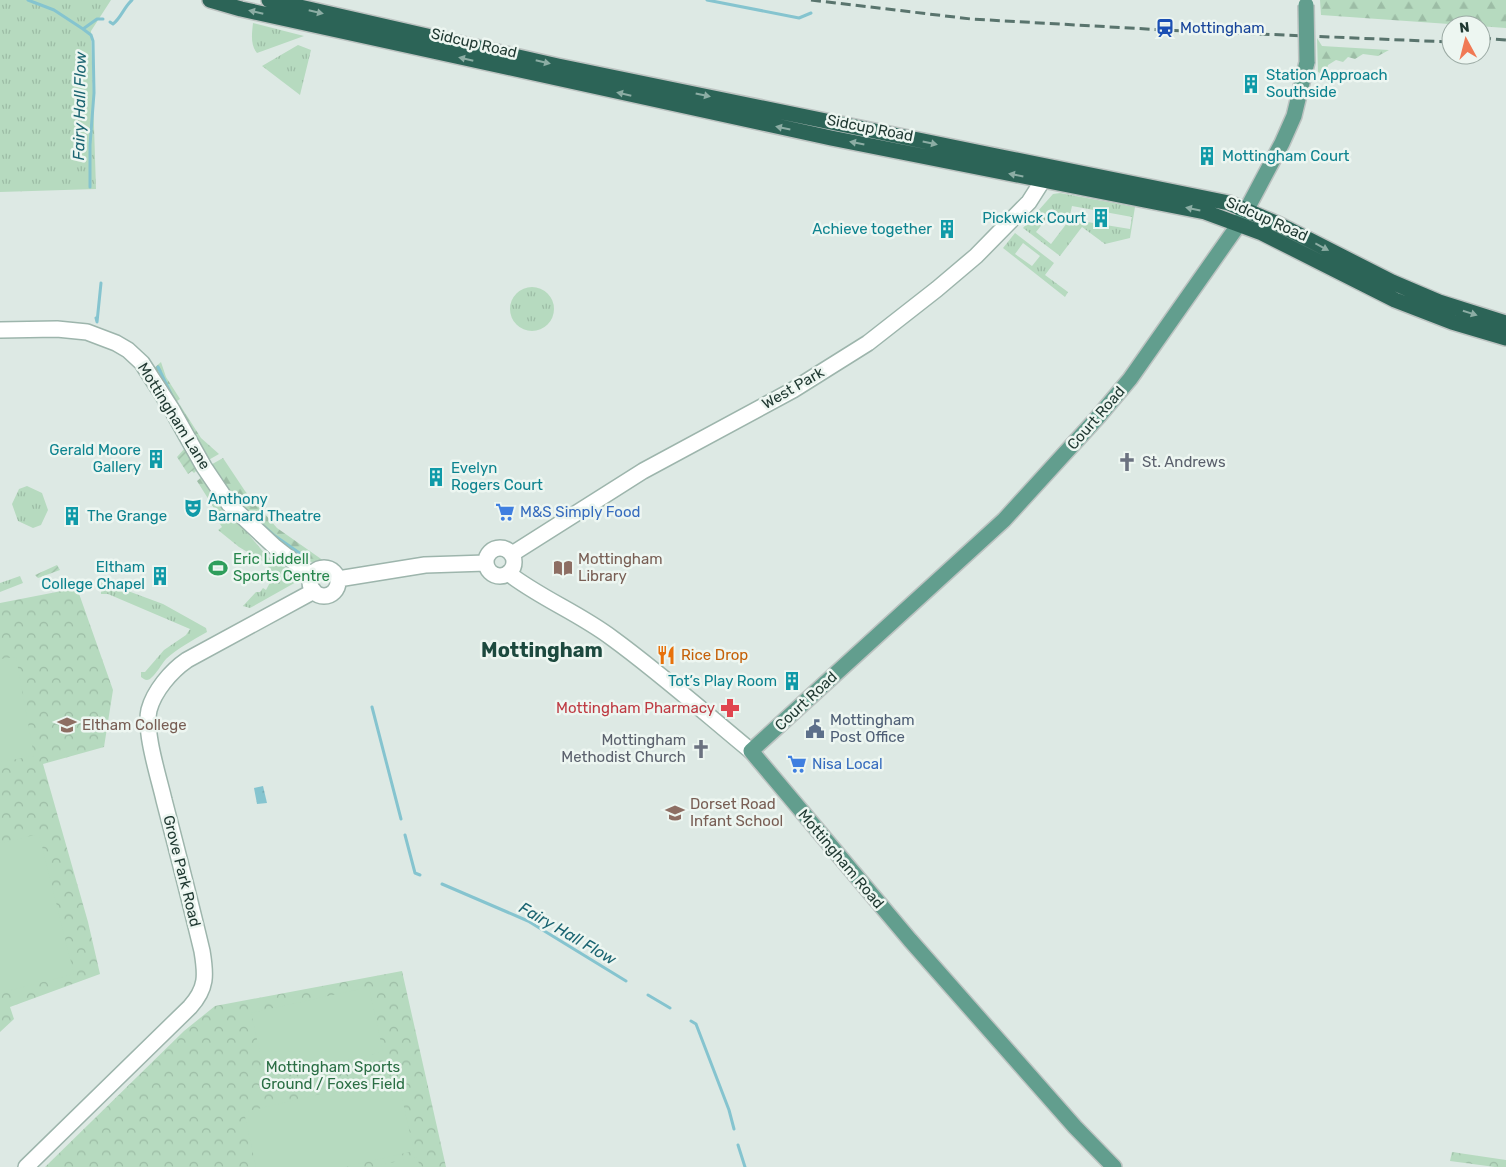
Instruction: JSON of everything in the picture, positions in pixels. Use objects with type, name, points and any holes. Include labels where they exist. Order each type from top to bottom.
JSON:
[{"type":"highway","name":"Sidcup Road","points":[[210,0],[241,9],[697,110],[1205,212],[1262,233],[1395,300],[1452,322],[1506,338]]},
{"type":"highway","name":"Sidcup Road","points":[[269,0],[558,66],[1224,201],[1278,224],[1392,282],[1462,310],[1506,323]]},
{"type":"main road","name":"Court Road","points":[[751,751],[1004,520],[1130,379],[1239,224],[1282,143],[1294,116],[1307,62],[1305,2]]},
{"type":"main road","name":"West Park","points":[[512,554],[643,471],[793,390],[868,343],[976,256],[1029,202],[1043,180]]},
{"type":"main road","name":"Mottingham Lane","points":[[0,330],[57,329],[87,332],[116,342],[128,350],[142,363],[171,408],[204,467],[229,504],[313,583]]},
{"type":"main road","points":[[495,549],[506,550],[512,554],[514,564],[508,573],[498,576],[492,573],[486,563],[488,554],[495,549]]},
{"type":"main road","points":[[338,579],[425,564],[486,563]]},
{"type":"main road","points":[[327,569],[334,572],[338,579],[337,587],[331,594],[324,596],[313,583],[318,570],[327,569]]},
{"type":"main road","name":"Mottingham Road","points":[[508,573],[524,586],[583,618],[614,639],[684,694],[751,751],[910,940],[1075,1127],[1114,1167]]},
{"type":"main road","name":"Grove Park Road","points":[[26,1167],[190,1007],[198,998],[204,985],[205,971],[202,951],[156,766],[149,730],[149,710],[170,675],[187,660],[313,583]]},
{"type":"green space","points":[[0,0],[111,0],[91,31],[96,189],[0,192]]},
{"type":"green space","points":[[1320,0],[1506,0],[1506,28],[1491,27],[1491,15],[1441,15],[1441,23],[1321,15]]},
{"type":"green space","points":[[253,23],[304,36],[257,53],[252,43]]},
{"type":"green space","points":[[1317,38],[1322,46],[1389,50],[1378,56],[1363,54],[1355,59],[1348,57],[1343,62],[1336,60],[1328,65],[1325,75],[1318,72]]},
{"type":"green space","points":[[298,45],[311,50],[300,95],[262,66]]},
{"type":"green space","points":[[1060,193],[1135,207],[1130,238],[1105,244],[1082,227],[1060,256],[1023,228],[1053,194]],"holes":[[[1072,206],[1132,217],[1130,229],[1069,219]],[[1052,212],[1067,223],[1051,244],[1036,232]]]},
{"type":"green space","points":[[1015,233],[1054,263],[1045,275],[1068,292],[1065,297],[1003,248]],"holes":[[[1023,243],[1040,256],[1032,266],[1015,254]]]},
{"type":"green space","points":[[536,287],[548,293],[553,300],[553,318],[548,325],[541,330],[528,331],[516,325],[511,318],[510,305],[516,293],[523,288]]},
{"type":"green space","points":[[161,362],[166,377],[180,399],[171,405],[152,370]]},
{"type":"green space","points":[[180,405],[201,438],[219,454],[205,462],[173,409]]},
{"type":"green space","points":[[185,448],[198,469],[194,473],[192,471],[188,474],[177,457]]},
{"type":"green space","points":[[223,458],[245,491],[277,528],[324,561],[319,565],[303,561],[256,525],[207,467]]},
{"type":"green space","points":[[203,476],[229,513],[226,516],[219,516],[197,481]]},
{"type":"green space","points":[[27,486],[42,493],[48,510],[41,525],[33,528],[18,521],[12,504],[19,489]]},
{"type":"green space","points":[[211,503],[225,506],[265,554],[276,563],[295,572],[298,581],[250,608],[243,606],[256,592],[260,592],[263,588],[266,590],[274,575],[266,570],[269,565],[239,547],[218,530],[222,527],[216,518],[219,516]]},
{"type":"green space","points":[[57,565],[60,570],[38,578],[35,575]]},
{"type":"green space","points":[[20,576],[23,583],[0,592],[0,583]]},
{"type":"green space","points":[[101,581],[163,604],[206,628],[207,632],[186,644],[166,659],[151,678],[148,680],[144,679],[141,677],[141,672],[145,672],[164,650],[186,635],[190,629],[108,594],[101,594]]},
{"type":"green space","points":[[77,588],[113,690],[104,747],[43,764],[88,922],[100,974],[10,1007],[14,1019],[0,1032],[0,603]]},
{"type":"green space","points":[[16,657],[34,756],[0,762],[0,659]]},
{"type":"green space","points":[[39,834],[74,974],[0,993],[0,843]]},
{"type":"green space","name":"Mottingham Sports Ground / Foxes Field","points":[[402,971],[446,1167],[45,1167],[184,1031],[215,1006]]},
{"type":"green space","points":[[369,987],[383,1052],[266,1079],[251,1013]]},
{"type":"green space","points":[[397,1076],[414,1151],[344,1167],[256,1167],[244,1112]]},
{"type":"green space","points":[[1452,1152],[1506,1160],[1506,1167],[1450,1161]]},
{"type":"green space","points":[[417,1157],[420,1167],[372,1167]]},
{"type":"water","points":[[263,786],[267,803],[257,804],[254,788]]},
{"type":"waterway","points":[[28,0],[54,10],[83,29],[97,19],[103,19]]},
{"type":"waterway","points":[[110,22],[113,24],[116,22],[132,0]]},
{"type":"waterway","points":[[707,0],[799,18],[811,13]]},
{"type":"waterway","name":"Fairy Hall Flow","points":[[83,29],[91,35],[93,41],[94,93],[90,145],[90,187]]},
{"type":"waterway","name":"Fairy Hall Flow","points":[[96,318],[97,322],[101,283]]},
{"type":"waterway","name":"Fairy Hall Flow","points":[[158,367],[173,398]]},
{"type":"waterway","name":"Fairy Hall Flow","points":[[249,513],[275,536],[308,559]]},
{"type":"waterway","name":"Fairy Hall Flow","points":[[372,707],[401,819]]},
{"type":"waterway","name":"Fairy Hall Flow","points":[[405,835],[415,873],[420,875]]},
{"type":"waterway","name":"Fairy Hall Flow","points":[[442,884],[528,921],[626,981]]},
{"type":"waterway","name":"Fairy Hall Flow","points":[[648,995],[670,1008]]},
{"type":"waterway","name":"Fairy Hall Flow","points":[[691,1021],[696,1024],[729,1110],[734,1129]]},
{"type":"waterway","name":"Fairy Hall Flow","points":[[738,1145],[745,1167]]},
{"type":"railway","points":[[811,0],[971,19],[1164,30],[1441,42]]},
{"type":"railway","points":[[1491,39],[1506,40]]},
{"type":"place","name":"Mottingham","points":[[1165,28]]},
{"type":"place","name":"Station Approach Southside","points":[[1251,84]]},
{"type":"place","name":"Mottingham Court","points":[[1207,156]]},
{"type":"place","name":"Pickwick Court","points":[[1101,218]]},
{"type":"place","name":"Achieve together","points":[[947,229]]},
{"type":"place","name":"Gerald Moore Gallery","points":[[156,459]]},
{"type":"place","name":"St. Andrews","points":[[1127,462]]},
{"type":"place","name":"Evelyn Rogers Court","points":[[436,477]]},
{"type":"place","name":"Anthony Barnard Theatre","points":[[193,508]]},
{"type":"place","name":"M&S Simply Food","points":[[505,512]]},
{"type":"place","name":"The Grange","points":[[72,516]]},
{"type":"place","name":"Eric Liddell Sports Centre","points":[[218,568]]},
{"type":"place","name":"Mottingham Library","points":[[563,568]]},
{"type":"place","name":"Eltham College Chapel","points":[[160,576]]},
{"type":"place","name":"Rice Drop","points":[[666,655]]},
{"type":"place","name":"Tot’s Play Room","points":[[792,681]]},
{"type":"place","name":"Mottingham Pharmacy","points":[[730,708]]},
{"type":"place","name":"Eltham College","points":[[67,725]]},
{"type":"place","name":"Mottingham Post Office","points":[[815,729]]},
{"type":"place","name":"Mottingham Methodist Church","points":[[701,749]]},
{"type":"place","name":"Nisa Local","points":[[797,764]]},
{"type":"place","name":"Dorset Road Infant School","points":[[675,813]]},
{"type":"district","name":"Mottingham","points":[[542,650]]}]
